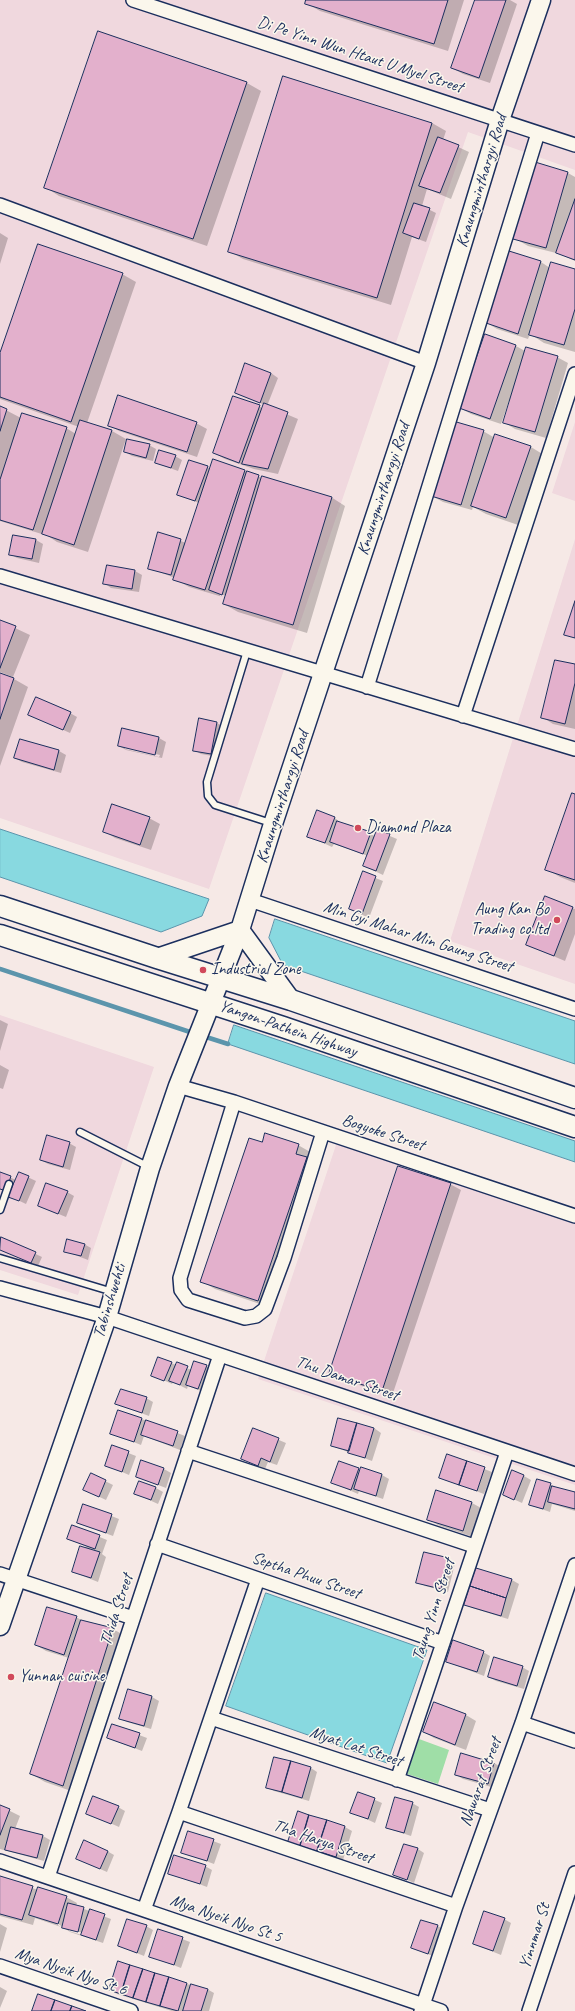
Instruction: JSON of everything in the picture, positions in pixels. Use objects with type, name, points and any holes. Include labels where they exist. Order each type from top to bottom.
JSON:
[{"type":"main road","name":"Yangon-Pathein Highway","points":[[0,906],[157,958],[222,977],[291,1000],[575,1098]]},
{"type":"main road","name":"Yangon-Pathein Highway","points":[[0,935],[212,1004],[575,1127]]},
{"type":"street","name":"Di Pe Yinn Wun Htaut U Myel Street","points":[[133,0],[575,145]]},
{"type":"street","name":"Knaungminthargyi Road","points":[[222,977],[250,900],[273,824],[426,362],[500,120],[541,0]]},
{"type":"street","points":[[367,687],[538,132]]},
{"type":"street","points":[[0,205],[426,362]]},
{"type":"street","points":[[464,716],[575,374]]},
{"type":"street","points":[[0,576],[575,749]]},
{"type":"street","name":"Min Gyi Mahar Min Gaung Street","points":[[250,900],[575,1009]]},
{"type":"street","points":[[157,958],[240,930],[291,1000]]},
{"type":"street","name":"Tabinshwehti","points":[[0,1626],[8,1576],[107,1317],[150,1168],[178,1086],[222,977]]},
{"type":"street","name":"Bogyoke Street","points":[[178,1086],[234,1102],[575,1216]]},
{"type":"street","points":[[234,1102],[180,1278],[181,1290],[188,1300],[245,1318],[256,1316],[265,1309],[284,1258],[323,1132]]},
{"type":"street","name":"Thu Damar Street","points":[[0,1288],[107,1317],[575,1474]]},
{"type":"street","name":"Thida Street","points":[[48,1877],[220,1355]]},
{"type":"street","points":[[188,1451],[474,1546]]},
{"type":"street","name":"Taung Yinn Street","points":[[397,1780],[474,1546],[507,1452]]},
{"type":"street","name":"Septha Phuu Street","points":[[157,1544],[443,1643]]},
{"type":"street","name":"Nawarat Street","points":[[422,2008],[456,1906],[522,1723],[575,1565]]},
{"type":"street","points":[[8,1576],[133,1618]]},
{"type":"street","points":[[144,1910],[258,1579]]},
{"type":"street","name":"Myat Lat Street","points":[[211,1718],[490,1810]]},
{"type":"street","points":[[522,1723],[575,1741]]},
{"type":"street","name":"Tha Harya Street","points":[[179,1812],[456,1906]]},
{"type":"street","name":"Mya Nyeik Nyo St 5","points":[[0,1861],[422,2008],[440,2011]]},
{"type":"street","name":"Yinnmar St","points":[[529,2011],[575,1873]]},
{"type":"street","name":"Mya Nyeik Nyo St 6","points":[[0,1966],[131,2011]]},
{"type":"lane","points":[[248,651],[207,782],[208,796],[215,805],[273,824]]},
{"type":"lane","points":[[80,1132],[150,1168]]},
{"type":"lane","points":[[0,1210],[9,1184]]},
{"type":"lane","points":[[0,1258],[113,1292]]},
{"type":"shaded area","points":[[0,0],[575,0],[575,170],[468,132],[209,889],[0,818]]},
{"type":"shaded area","points":[[575,422],[575,501],[552,493]]},
{"type":"shaded area","points":[[575,539],[575,984],[450,941]]},
{"type":"shaded area","points":[[0,1015],[154,1067],[78,1295],[0,1270]]},
{"type":"shaded area","points":[[338,1139],[575,1219],[575,1485],[258,1379]]},
{"type":"green space","points":[[419,1739],[449,1750],[438,1784],[407,1774]]},
{"type":"water","points":[[0,829],[209,899],[202,916],[161,932],[0,877]]},
{"type":"water","points":[[275,919],[575,1021],[575,1064],[283,965],[269,938]]},
{"type":"water","points":[[234,1025],[575,1141],[575,1162],[228,1044]]},
{"type":"water","points":[[266,1593],[427,1650],[387,1763],[226,1706]]},
{"type":"building","points":[[306,0],[448,0],[434,44],[305,4]]},
{"type":"building","points":[[475,0],[506,0],[479,78],[451,68]]},
{"type":"building","points":[[98,31],[247,82],[193,239],[44,188]]},
{"type":"building","points":[[283,76],[432,123],[377,298],[228,252]]},
{"type":"building","points":[[438,137],[459,145],[440,193],[419,186]]},
{"type":"building","points":[[535,162],[568,172],[546,248],[513,239]]},
{"type":"building","points":[[575,199],[575,260],[556,253]]},
{"type":"building","points":[[414,203],[430,208],[419,239],[403,233]]},
{"type":"building","points":[[38,244],[123,273],[71,422],[0,397],[0,353]]},
{"type":"building","points":[[509,251],[541,261],[518,334],[486,323]]},
{"type":"building","points":[[551,262],[575,269],[575,309],[564,345],[529,335]]},
{"type":"building","points":[[485,334],[516,345],[490,419],[459,408]]},
{"type":"building","points":[[526,347],[558,356],[535,432],[503,423]]},
{"type":"building","points":[[245,363],[271,373],[260,403],[235,393]]},
{"type":"building","points":[[118,395],[197,422],[187,452],[108,426]]},
{"type":"building","points":[[233,396],[260,405],[239,463],[213,453]]},
{"type":"building","points":[[264,403],[288,412],[268,469],[242,464]]},
{"type":"building","points":[[0,406],[7,409],[0,431]]},
{"type":"building","points":[[22,413],[67,427],[33,530],[0,520],[0,480]]},
{"type":"building","points":[[80,420],[112,430],[74,545],[42,534]]},
{"type":"building","points":[[453,421],[484,430],[461,505],[431,496]]},
{"type":"building","points":[[495,434],[531,446],[506,518],[471,506]]},
{"type":"building","points":[[127,439],[150,444],[146,458],[124,452]]},
{"type":"building","points":[[159,450],[176,455],[171,468],[155,463]]},
{"type":"building","points":[[213,459],[245,470],[205,590],[173,580]]},
{"type":"building","points":[[189,460],[208,466],[195,501],[177,495]]},
{"type":"building","points":[[247,471],[259,475],[222,595],[209,590]]},
{"type":"building","points":[[262,476],[332,497],[293,625],[223,604]]},
{"type":"building","points":[[158,532],[181,539],[171,575],[148,569]]},
{"type":"building","points":[[13,535],[36,539],[32,559],[9,555]]},
{"type":"building","points":[[107,565],[135,570],[132,589],[103,584]]},
{"type":"building","points":[[575,601],[575,638],[564,635]]},
{"type":"building","points":[[0,620],[16,626],[0,668]]},
{"type":"building","points":[[555,660],[575,664],[575,683],[565,724],[541,718]]},
{"type":"building","points":[[0,673],[14,678],[0,719]]},
{"type":"building","points":[[36,697],[71,712],[63,730],[28,715]]},
{"type":"building","points":[[199,718],[217,722],[211,754],[193,751]]},
{"type":"building","points":[[122,728],[159,737],[155,755],[118,746]]},
{"type":"building","points":[[20,739],[59,750],[54,770],[14,758]]},
{"type":"building","points":[[572,793],[575,794],[575,880],[545,870]]},
{"type":"building","points":[[112,804],[150,817],[140,845],[103,832]]},
{"type":"building","points":[[317,810],[335,817],[325,843],[307,837]]},
{"type":"building","points":[[337,821],[371,832],[363,854],[330,842]]},
{"type":"building","points":[[377,830],[390,834],[376,871],[363,866]]},
{"type":"building","points":[[363,871],[376,876],[362,914],[349,909]]},
{"type":"building","points":[[545,896],[573,907],[554,956],[526,945]]},
{"type":"building","points":[[265,1133],[299,1144],[296,1154],[307,1157],[258,1301],[200,1282],[249,1138],[262,1142]]},
{"type":"building","points":[[47,1135],[70,1142],[63,1167],[40,1160]]},
{"type":"building","points":[[398,1166],[451,1183],[382,1391],[329,1374]]},
{"type":"building","points":[[0,1172],[11,1176],[6,1191],[0,1189]]},
{"type":"building","points":[[19,1172],[29,1176],[19,1201],[8,1197]]},
{"type":"building","points":[[46,1183],[68,1191],[58,1214],[38,1206]]},
{"type":"building","points":[[1,1237],[36,1252],[31,1263],[0,1250]]},
{"type":"building","points":[[67,1239],[85,1244],[81,1256],[64,1252]]},
{"type":"building","points":[[158,1357],[172,1362],[164,1381],[151,1376]]},
{"type":"building","points":[[194,1361],[207,1365],[198,1389],[186,1385]]},
{"type":"building","points":[[177,1362],[188,1366],[180,1385],[169,1381]]},
{"type":"building","points":[[121,1389],[147,1397],[142,1413],[115,1404]]},
{"type":"building","points":[[118,1410],[142,1418],[134,1442],[110,1434]]},
{"type":"building","points":[[338,1418],[357,1423],[349,1451],[331,1446]]},
{"type":"building","points":[[146,1420],[178,1431],[173,1446],[141,1435]]},
{"type":"building","points":[[357,1423],[374,1428],[365,1458],[348,1453]]},
{"type":"building","points":[[253,1428],[279,1438],[270,1462],[261,1458],[258,1466],[241,1459]]},
{"type":"building","points":[[112,1445],[129,1451],[122,1472],[105,1466]]},
{"type":"building","points":[[447,1454],[467,1461],[459,1485],[439,1478]]},
{"type":"building","points":[[141,1460],[164,1468],[158,1485],[136,1477]]},
{"type":"building","points":[[339,1461],[359,1468],[351,1490],[331,1483]]},
{"type":"building","points":[[467,1461],[485,1467],[477,1491],[459,1485]]},
{"type":"building","points":[[361,1467],[382,1474],[376,1496],[354,1489]]},
{"type":"building","points":[[512,1470],[524,1475],[514,1500],[503,1495]]},
{"type":"building","points":[[91,1473],[106,1480],[99,1497],[83,1490]]},
{"type":"building","points":[[537,1479],[551,1483],[543,1509],[529,1505]]},
{"type":"building","points":[[139,1481],[156,1487],[151,1500],[134,1494]]},
{"type":"building","points":[[552,1486],[575,1492],[575,1509],[548,1502]]},
{"type":"building","points":[[436,1490],[472,1502],[463,1531],[427,1520]]},
{"type":"building","points":[[83,1504],[112,1514],[106,1533],[77,1523]]},
{"type":"building","points":[[72,1525],[100,1535],[95,1549],[67,1539]]},
{"type":"building","points":[[80,1546],[100,1552],[91,1578],[72,1572]]},
{"type":"building","points":[[424,1552],[449,1558],[441,1589],[416,1583]]},
{"type":"building","points":[[476,1568],[512,1579],[506,1598],[470,1586]]},
{"type":"building","points":[[470,1586],[506,1598],[501,1616],[464,1605]]},
{"type":"building","points":[[47,1607],[77,1616],[64,1655],[35,1645]]},
{"type":"building","points":[[81,1620],[113,1628],[63,1786],[30,1774]]},
{"type":"building","points":[[453,1640],[484,1651],[477,1672],[446,1662]]},
{"type":"building","points":[[494,1657],[523,1666],[517,1686],[488,1677]]},
{"type":"building","points":[[128,1689],[152,1696],[144,1726],[119,1719]]},
{"type":"building","points":[[434,1702],[466,1714],[455,1745],[423,1732]]},
{"type":"building","points":[[112,1724],[140,1733],[135,1748],[107,1738]]},
{"type":"building","points":[[461,1753],[494,1763],[488,1784],[455,1775]]},
{"type":"building","points":[[274,1757],[291,1761],[282,1792],[266,1788]]},
{"type":"building","points":[[291,1761],[311,1767],[302,1798],[282,1792]]},
{"type":"building","points":[[358,1792],[375,1798],[368,1819],[350,1813]]},
{"type":"building","points":[[93,1796],[119,1806],[111,1824],[86,1814]]},
{"type":"building","points":[[395,1797],[413,1802],[404,1833],[386,1828]]},
{"type":"building","points":[[0,1805],[10,1809],[0,1835]]},
{"type":"building","points":[[298,1811],[309,1815],[300,1846],[288,1842]]},
{"type":"building","points":[[309,1815],[327,1820],[317,1851],[300,1846]]},
{"type":"building","points":[[327,1820],[345,1826],[336,1857],[317,1851]]},
{"type":"building","points":[[11,1827],[43,1835],[37,1858],[5,1850]]},
{"type":"building","points":[[188,1831],[214,1839],[207,1861],[181,1853]]},
{"type":"building","points":[[84,1840],[108,1851],[100,1869],[76,1859]]},
{"type":"building","points":[[404,1844],[418,1848],[407,1880],[393,1875]]},
{"type":"building","points":[[174,1855],[206,1865],[200,1884],[168,1874]]},
{"type":"building","points":[[0,1876],[33,1886],[22,1920],[0,1914]]},
{"type":"building","points":[[38,1887],[67,1896],[58,1924],[29,1915]]},
{"type":"building","points":[[68,1903],[84,1907],[78,1932],[62,1928]]},
{"type":"building","points":[[90,1909],[105,1914],[96,1940],[81,1935]]},
{"type":"building","points":[[484,1911],[505,1918],[493,1951],[473,1944]]},
{"type":"building","points":[[127,1919],[147,1925],[137,1953],[118,1946]]},
{"type":"building","points":[[421,1920],[438,1925],[428,1954],[411,1948]]},
{"type":"building","points":[[158,1929],[183,1937],[174,1965],[149,1957]]},
{"type":"building","points":[[118,1961],[130,1965],[121,1994],[109,1990]]},
{"type":"building","points":[[130,1965],[143,1969],[133,1998],[121,1994]]},
{"type":"building","points":[[143,1969],[155,1973],[146,2002],[133,1998]]},
{"type":"building","points":[[155,1973],[169,1977],[160,2006],[146,2002]]},
{"type":"building","points":[[169,1977],[187,1983],[178,2011],[160,2006]]},
{"type":"building","points":[[191,1984],[208,1989],[201,2011],[183,2011]]},
{"type":"building","points":[[38,1994],[55,2000],[51,2011],[32,2011]]},
{"type":"building","points":[[55,2000],[72,2006],[70,2011],[51,2011]]},
{"type":"building","points":[[72,2006],[86,2011],[70,2011]]},
{"type":"waterway","points":[[0,969],[196,1034]]},
{"type":"waterway","points":[[203,1036],[228,1044]]},
{"type":"place","name":"Diamond Plaza","points":[[358,828]]},
{"type":"place","name":"Aung Kan Bo Trading co.ltd","points":[[557,920]]},
{"type":"place","name":"Industrial Zone","points":[[203,970]]},
{"type":"place","name":"Yunnan cuisine","points":[[11,1677]]}]
